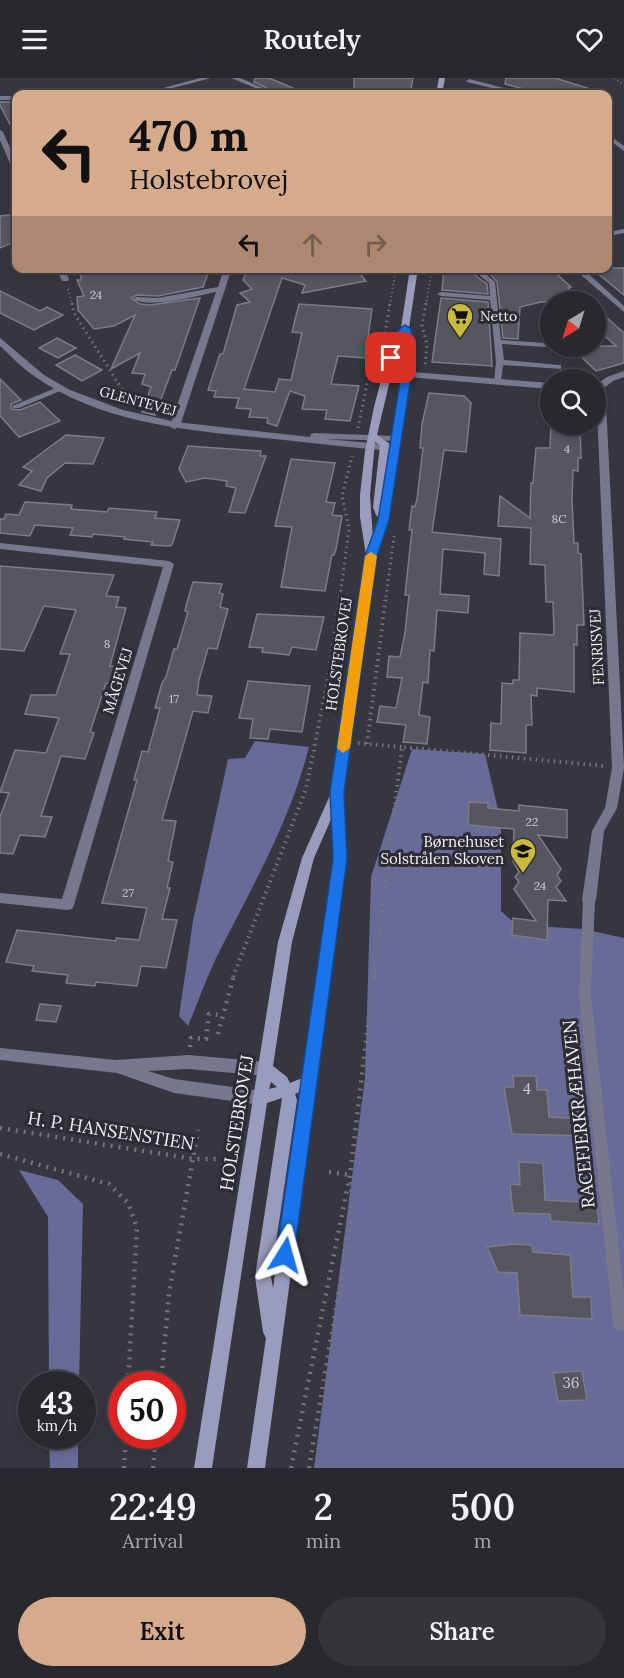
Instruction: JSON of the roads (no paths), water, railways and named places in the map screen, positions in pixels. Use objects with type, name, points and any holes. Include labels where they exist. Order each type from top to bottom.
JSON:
[{"type":"main road","name":"HOLSTEBROVEJ","points":[[371,556],[365,519],[365,498],[372,442],[395,342],[405,328],[413,273]]},
{"type":"main road","name":"HOLSTEBROVEJ","points":[[256,1468],[340,859],[337,792],[371,556],[384,520],[392,445],[411,344],[405,328]]},
{"type":"main road","name":"HOLSTEBROVEJ","points":[[203,1468],[285,942],[308,858],[337,792]]},
{"type":"main road","points":[[266,1069],[282,1082],[288,1091],[290,1100],[263,1277],[273,1345]]},
{"type":"main road","points":[[262,1098],[309,1083]]},
{"type":"street","points":[[160,90],[208,78]]},
{"type":"street","points":[[234,78],[264,90]]},
{"type":"street","points":[[469,81],[506,90]]},
{"type":"street","points":[[0,132],[12,159]]},
{"type":"street","points":[[612,139],[624,149]]},
{"type":"street","points":[[62,273],[65,279]]},
{"type":"street","points":[[175,426],[226,273]]},
{"type":"street","points":[[583,273],[624,310]]},
{"type":"street","points":[[137,299],[158,300],[221,289]]},
{"type":"street","name":"GLENTEVEJ","points":[[0,341],[39,376],[61,389],[99,406],[131,416],[175,426],[288,438],[392,445]]},
{"type":"street","points":[[387,373],[540,385]]},
{"type":"street","points":[[606,382],[624,374]]},
{"type":"street","name":"FENRISVEJ","points":[[589,900],[598,831],[611,808],[621,754],[604,435]]},
{"type":"street","name":"GLENTEVEJ","points":[[372,442],[392,445]]},
{"type":"street","name":"MÅGEVEJ","points":[[0,546],[169,564],[67,905],[0,898]]},
{"type":"street","points":[[0,1054],[116,1067],[188,1062],[266,1069]]},
{"type":"street","points":[[116,1067],[174,1086],[262,1098]]},
{"type":"lane","points":[[483,273],[483,276],[492,282],[500,362],[497,381]]},
{"type":"lane","points":[[441,294],[492,298]]},
{"type":"lane","points":[[498,342],[540,345]]},
{"type":"lane","points":[[500,362],[558,367]]},
{"type":"lane","points":[[16,406],[61,389]]},
{"type":"lane","name":"RACEFJERKRÆHAVEN","points":[[589,900],[585,995],[620,1324]]},
{"type":"place","name":"Netto","points":[[460,339]]},
{"type":"place","name":"Børnehuset Solstrålen Skoven","points":[[523,874]]}]
